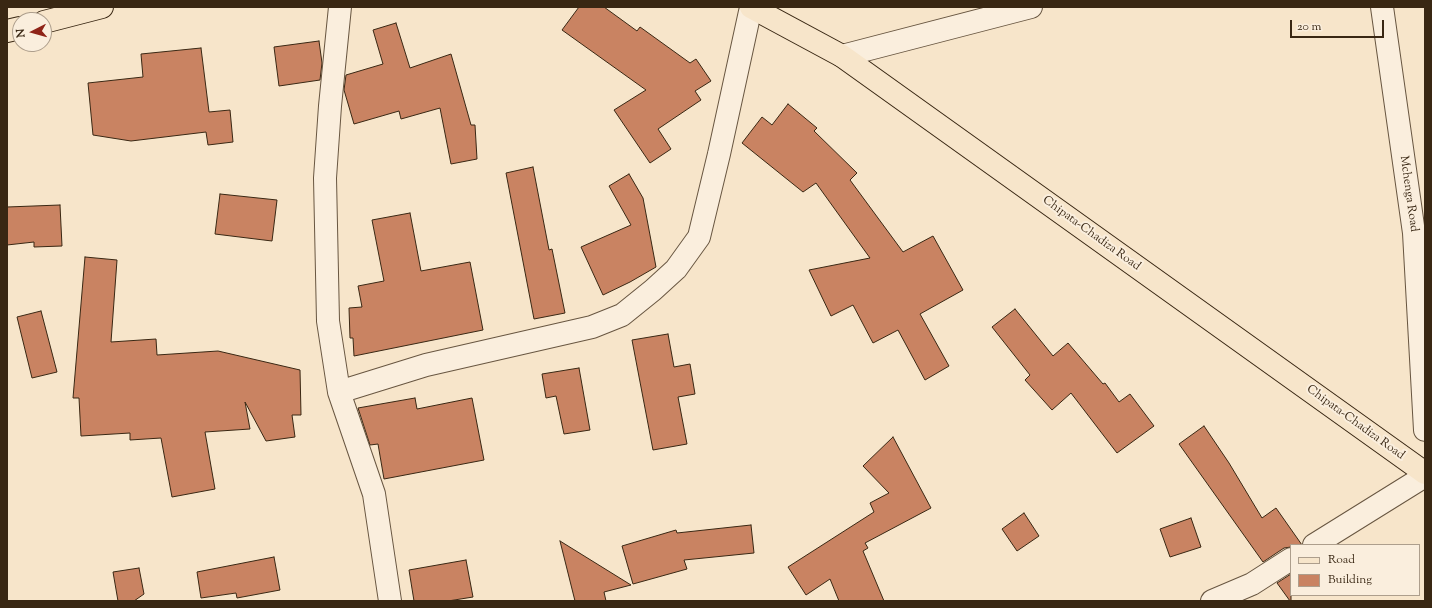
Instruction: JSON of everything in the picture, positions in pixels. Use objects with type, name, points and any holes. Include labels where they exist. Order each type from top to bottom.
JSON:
[{"type":"main road","points":[[52,20],[102,7]]},
{"type":"main road","name":"Chipata-Chadiza Road","points":[[751,7],[842,56],[1425,473]]},
{"type":"street","points":[[340,7],[330,106],[325,178],[328,321],[339,392],[374,494],[390,601]]},
{"type":"street","points":[[339,392],[426,365],[568,333],[592,326],[622,315],[676,269],[699,237],[719,154],[751,7]]},
{"type":"street","points":[[842,56],[1032,7]]},
{"type":"street","name":"Mchenga Road","points":[[1382,7],[1414,233],[1425,430]]},
{"type":"street","points":[[1316,544],[1425,476]]},
{"type":"street","points":[[1212,601],[1252,584],[1290,560]]},
{"type":"building","points":[[579,7],[604,7],[637,31],[640,27],[690,63],[696,59],[711,81],[695,91],[701,100],[658,129],[671,149],[650,163],[614,110],[646,90],[562,30]]},
{"type":"building","points":[[396,23],[410,68],[451,54],[471,125],[475,125],[477,159],[451,164],[440,108],[401,119],[399,111],[354,124],[344,90],[346,75],[383,64],[373,30]]},
{"type":"building","points":[[319,41],[322,63],[320,80],[279,86],[274,47]]},
{"type":"building","points":[[201,48],[209,112],[230,110],[233,142],[208,145],[206,132],[131,141],[93,135],[88,83],[143,77],[141,54]]},
{"type":"building","points":[[788,104],[817,128],[814,131],[857,173],[850,180],[903,252],[933,236],[963,290],[920,314],[949,366],[925,380],[898,330],[873,343],[853,305],[831,316],[809,270],[870,258],[816,183],[803,192],[742,143],[762,117],[772,125]]},
{"type":"building","points":[[533,167],[549,250],[552,249],[565,313],[534,319],[506,173]]},
{"type":"building","points":[[629,174],[643,198],[656,267],[603,295],[581,247],[631,225],[609,186]]},
{"type":"building","points":[[220,194],[277,200],[272,241],[215,234]]},
{"type":"building","points":[[60,205],[62,246],[34,247],[34,242],[7,245],[7,207]]},
{"type":"building","points":[[410,213],[421,271],[470,262],[483,330],[354,356],[353,338],[350,338],[349,308],[362,307],[358,286],[384,281],[372,220]]},
{"type":"building","points":[[85,257],[117,260],[111,342],[156,339],[157,355],[218,351],[300,370],[301,415],[292,415],[295,437],[266,441],[245,402],[250,429],[205,432],[215,489],[172,497],[161,438],[130,440],[130,433],[81,436],[79,398],[73,398]]},
{"type":"building","points":[[1015,309],[1053,356],[1068,343],[1103,384],[1105,383],[1119,402],[1130,394],[1154,426],[1117,453],[1071,393],[1052,410],[1025,380],[1030,375],[992,327]]},
{"type":"building","points":[[41,311],[57,372],[32,378],[17,317]]},
{"type":"building","points":[[668,334],[674,367],[690,364],[695,394],[678,397],[687,444],[653,450],[632,340]]},
{"type":"building","points":[[579,368],[590,430],[564,434],[556,396],[546,398],[542,374]]},
{"type":"building","points":[[415,398],[417,409],[472,398],[484,460],[384,479],[378,444],[370,445],[358,408]]},
{"type":"building","points":[[1204,426],[1229,463],[1262,518],[1276,508],[1301,544],[1290,544],[1290,547],[1284,548],[1263,562],[1179,444]]},
{"type":"building","points":[[893,437],[931,508],[865,543],[868,548],[863,551],[884,601],[839,601],[830,579],[806,595],[788,567],[874,512],[870,503],[889,493],[863,466]]},
{"type":"building","points":[[1024,513],[1039,536],[1017,551],[1002,529]]},
{"type":"building","points":[[1191,518],[1201,547],[1170,557],[1160,529]]},
{"type":"building","points":[[751,525],[754,553],[684,560],[687,569],[633,584],[622,546],[676,530],[677,533]]},
{"type":"building","points":[[560,541],[631,585],[604,592],[606,601],[575,601]]},
{"type":"building","points":[[274,557],[280,590],[237,598],[236,593],[201,598],[197,572]]},
{"type":"building","points":[[466,560],[473,597],[448,601],[414,601],[409,570]]},
{"type":"building","points":[[139,568],[144,594],[134,601],[118,601],[113,572]]},
{"type":"building","points":[[1290,575],[1291,601],[1290,601],[1277,583]]}]
